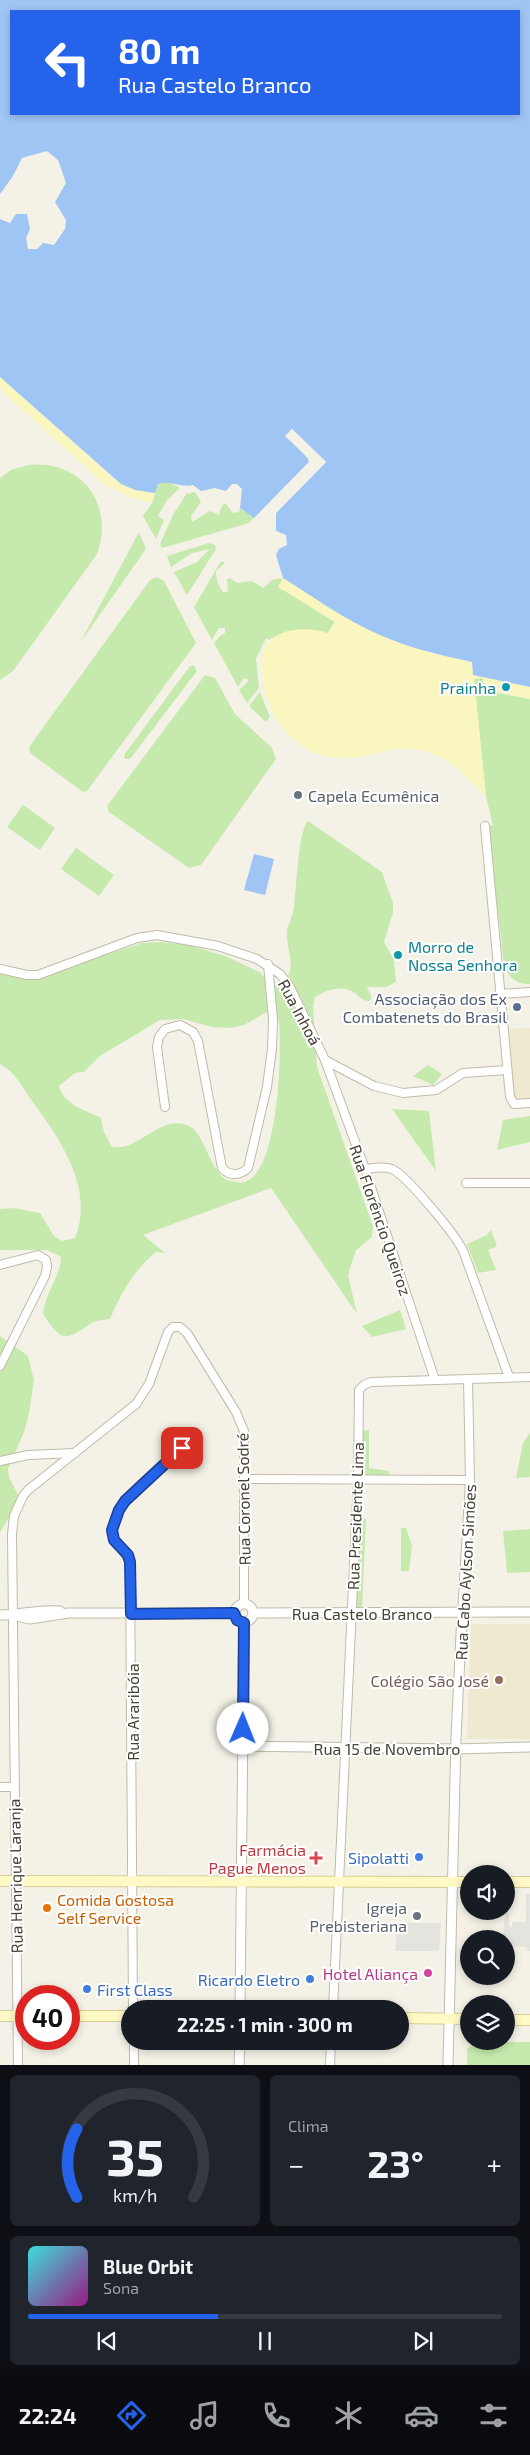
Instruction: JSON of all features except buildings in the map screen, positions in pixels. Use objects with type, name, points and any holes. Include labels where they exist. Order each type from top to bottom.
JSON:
[{"type":"main road","points":[[0,1881],[460,1882]]},
{"type":"main road","points":[[515,1882],[530,1882]]},
{"type":"main road","points":[[0,2016],[15,2016]]},
{"type":"main road","points":[[80,2016],[121,2016]]},
{"type":"main road","points":[[409,2018],[460,2019]]},
{"type":"main road","points":[[515,2020],[530,2020]]},
{"type":"street","points":[[485,826],[499,994],[511,1102],[530,1103]]},
{"type":"street","name":"Rua Inhoá","points":[[0,969],[27,975],[38,975],[137,938],[158,935],[205,942],[268,964],[285,980],[325,1060],[374,1086],[412,1094],[436,1090],[464,1072],[507,1070]]},
{"type":"street","points":[[165,1107],[157,1042],[165,1029],[180,1025],[193,1032],[198,1041],[222,1168],[232,1174],[242,1173],[248,1168],[267,1087],[272,1049],[273,1020],[268,964]]},
{"type":"street","points":[[499,994],[530,992]]},
{"type":"street","name":"Rua Florêncio Queiroz","points":[[325,1060],[365,1169],[434,1380]]},
{"type":"street","points":[[365,1169],[385,1167],[399,1174],[456,1236],[464,1253],[509,1377]]},
{"type":"street","points":[[466,1183],[530,1183]]},
{"type":"street","points":[[0,1265],[38,1255],[46,1260],[47,1267],[46,1276],[0,1366]]},
{"type":"street","name":"Rua Henrique Laranja","points":[[20,1985],[15,1881],[12,1529],[18,1508],[28,1490],[126,1414],[141,1398],[149,1384],[168,1332],[177,1327]]},
{"type":"street","name":"Rua Coronel Sodré","points":[[177,1327],[183,1328],[187,1333],[239,1418],[245,1440],[244,1604]]},
{"type":"street","points":[[434,1380],[530,1377]]},
{"type":"street","name":"Rua Cabo Aylson Simões","points":[[448,2065],[456,1749],[470,1480],[468,1379]]},
{"type":"street","name":"Rua Presidente Lima","points":[[333,2000],[358,1480],[358,1398],[360,1390],[364,1385],[371,1382],[434,1380]]},
{"type":"street","name":"Rua Araribóia","points":[[134,2000],[131,1881],[130,1562],[128,1555],[114,1540],[112,1530],[119,1510],[125,1501],[182,1448]]},
{"type":"street","points":[[0,1461],[28,1455],[76,1453]]},
{"type":"street","points":[[245,1479],[470,1480]]},
{"type":"street","points":[[244,1604],[250,1606],[253,1613],[251,1620],[244,1623],[237,1620],[234,1613],[238,1606],[244,1604]]},
{"type":"street","name":"Rua Castelo Branco","points":[[253,1613],[462,1614],[530,1612]]},
{"type":"street","points":[[0,1615],[36,1619],[78,1613],[234,1613]]},
{"type":"street","points":[[240,2000],[244,1623]]},
{"type":"street","name":"Rua 15 de Novembro","points":[[243,1746],[456,1749],[530,1747]]},
{"type":"street","points":[[0,1787],[14,1787]]},
{"type":"street","name":"Rua Henrique Laranja","points":[[18,2065],[19,2050]]},
{"type":"street","points":[[134,2050],[134,2065]]},
{"type":"street","points":[[240,2050],[240,2065]]},
{"type":"street","points":[[330,2065],[331,2050]]},
{"type":"shaded area","points":[[530,1028],[530,1100],[516,1101],[513,1099],[507,1029]]},
{"type":"shaded area","name":"Colégio São José","points":[[471,1624],[530,1624],[530,1739],[467,1739]]},
{"type":"shaded area","points":[[526,1894],[530,1894],[530,1951],[527,1951],[527,1947],[515,1946],[515,1930],[504,1930],[504,1920],[509,1920],[509,1926],[512,1927],[512,1922],[526,1922]]},
{"type":"shaded area","points":[[397,1923],[441,1923],[439,1951],[395,1951]]},
{"type":"green space","points":[[29,465],[48,465],[64,470],[78,478],[89,489],[97,503],[101,518],[101,536],[97,554],[13,671],[0,680],[0,478],[11,470]]},
{"type":"green space","points":[[167,481],[180,488],[167,500],[158,516],[164,520],[156,539],[143,516],[152,503],[158,484]]},
{"type":"green space","points":[[192,492],[196,493],[201,502],[191,516],[192,522],[210,511],[219,515],[225,503],[233,513],[239,512],[240,508],[254,518],[249,523],[162,548],[160,544],[174,513],[187,493],[190,494]]},
{"type":"green space","points":[[139,532],[146,549],[80,643]]},
{"type":"green space","points":[[209,543],[215,545],[216,549],[187,595],[174,572],[197,562],[210,549],[192,553],[171,567],[167,556]]},
{"type":"green space","points":[[221,561],[225,563],[216,571],[216,574],[223,592],[228,592],[227,579],[230,578],[237,583],[252,581],[263,588],[272,580],[283,578],[279,587],[335,621],[328,633],[271,638],[270,640],[266,638],[256,659],[259,688],[247,703],[239,690],[249,680],[244,678],[238,687],[214,643],[225,633],[225,628],[219,628],[212,640],[194,607]]},
{"type":"green space","points":[[157,577],[164,581],[196,643],[87,791],[83,792],[30,753],[29,747],[150,580]]},
{"type":"green space","points":[[194,665],[197,671],[130,759],[125,759],[124,755],[190,666]]},
{"type":"green space","points":[[205,675],[215,678],[235,714],[272,748],[276,759],[201,865],[189,868],[109,812],[107,806]]},
{"type":"green space","points":[[483,678],[498,693],[530,699],[530,984],[517,982],[513,979],[504,964],[488,826],[493,825],[486,797],[474,679]]},
{"type":"green space","points":[[260,692],[270,717],[266,722],[249,706]]},
{"type":"green space","points":[[23,805],[55,828],[40,850],[7,827]]},
{"type":"green space","points":[[308,821],[382,872],[393,903],[393,913],[384,942],[394,960],[396,982],[386,987],[367,987],[372,998],[369,1001],[363,1000],[350,990],[340,988],[329,990],[315,997],[313,1007],[317,1067],[373,1226],[372,1237],[356,1250],[348,1275],[357,1314],[271,1188],[143,1235],[165,1253],[156,1252],[141,1266],[124,1291],[110,1319],[94,1322],[69,1336],[59,1334],[43,1314],[61,1257],[47,1250],[0,1250],[0,1209],[13,1208],[40,1213],[54,1236],[62,1241],[75,1238],[80,1220],[81,1201],[72,1165],[63,1148],[18,1081],[0,1064],[0,972],[43,976],[142,943],[161,942],[188,945],[228,957],[259,972],[278,988],[289,975],[290,960],[287,930],[293,912],[299,850],[304,828]],"holes":[[[267,1012],[277,1015],[279,1022],[280,1060],[275,1116],[269,1143],[261,1165],[250,1179],[236,1182],[225,1179],[219,1174],[199,1136],[189,1126],[179,1123],[159,1128],[132,1144],[112,1147],[104,1132],[101,1118],[70,1102],[65,1098],[59,1086],[75,1073],[84,1072],[100,1056],[160,1020],[183,1019],[212,1027],[229,1028],[244,1025]]]},
{"type":"green space","points":[[76,848],[114,875],[99,896],[61,869]]},
{"type":"green space","points":[[428,1065],[442,1074],[433,1085],[413,1076]]},
{"type":"green space","points":[[392,1109],[429,1111],[436,1171]]},
{"type":"green space","points":[[530,1116],[530,1142],[497,1150],[503,1120]]},
{"type":"green space","points":[[491,1230],[497,1246],[488,1250],[496,1270],[478,1273],[467,1244],[487,1235]]},
{"type":"green space","points":[[400,1310],[406,1329],[372,1337],[362,1326]]},
{"type":"green space","points":[[0,1336],[28,1356],[34,1380],[29,1414],[24,1432],[8,1469],[9,1477],[20,1499],[0,1532]]},
{"type":"green space","points":[[369,1430],[369,1468],[389,1471],[389,1476],[361,1476],[362,1431]]},
{"type":"green space","points":[[530,1433],[530,1477],[516,1478],[523,1443]]},
{"type":"green space","points":[[362,1518],[366,1519],[362,1610],[355,1610]]},
{"type":"green space","points":[[401,1528],[406,1528],[412,1545],[409,1571],[401,1571]]},
{"type":"green space","points":[[530,1529],[530,1572],[507,1573],[503,1531]]},
{"type":"green space","points":[[515,2042],[530,2042],[530,2065],[467,2065],[467,2050],[515,2050]]},
{"type":"sand","points":[[0,377],[114,479],[135,490],[155,493],[152,503],[129,497],[104,484],[4,393],[0,388]]},
{"type":"sand","points":[[283,578],[343,616],[391,640],[472,662],[474,675],[530,687],[530,699],[484,689],[483,678],[474,679],[486,797],[457,768],[430,753],[419,750],[400,749],[361,757],[332,757],[314,752],[298,743],[285,730],[274,715],[267,698],[263,679],[262,660],[264,649],[277,635],[308,629],[328,633],[335,622],[278,587]]},
{"type":"water","points":[[0,0],[530,0],[530,687],[473,675],[472,662],[436,654],[391,640],[342,616],[283,578],[276,555],[279,549],[287,545],[286,535],[276,531],[276,513],[326,462],[292,429],[286,436],[308,458],[309,462],[254,518],[240,508],[242,489],[237,484],[232,484],[226,491],[215,488],[201,491],[193,485],[184,486],[163,483],[158,484],[155,493],[135,490],[121,484],[0,377],[0,219],[10,223],[16,214],[27,214],[30,229],[26,238],[28,249],[37,249],[43,243],[54,245],[65,229],[66,220],[55,202],[66,183],[58,160],[47,151],[22,158],[13,176],[0,194]]},
{"type":"water","points":[[254,854],[274,859],[265,895],[244,890]]},
{"type":"pier","points":[[292,429],[326,462],[273,516],[274,511],[323,462],[292,432],[289,436],[310,457],[311,463],[253,520],[309,462],[308,458],[285,436]]},
{"type":"place","name":"Prainha","points":[[506,687]]},
{"type":"place","name":"Capela Ecumênica","points":[[298,795]]},
{"type":"place","name":"Morro de Nossa Senhora","points":[[398,955]]},
{"type":"place","name":"Associação dos Ex Combatenets do Brasil","points":[[517,1007]]},
{"type":"place","name":"Colégio São José","points":[[499,1680]]},
{"type":"place","name":"Sipolatti","points":[[419,1857]]},
{"type":"place","name":"Farmácia Pague Menos","points":[[316,1858]]},
{"type":"place","name":"Comida Gostosa Self Service","points":[[47,1908]]},
{"type":"place","name":"Igreja Prebisteriana","points":[[417,1916]]},
{"type":"place","name":"Hotel Aliança","points":[[428,1973]]},
{"type":"place","name":"Ricardo Eletro","points":[[310,1979]]},
{"type":"place","name":"First Class","points":[[87,1989]]},
{"type":"route","points":[[182,1448],[122,1504],[112,1533],[116,1543],[128,1555],[130,1562],[131,1614],[234,1613],[239,1622],[244,1623],[243,1729]]}]
